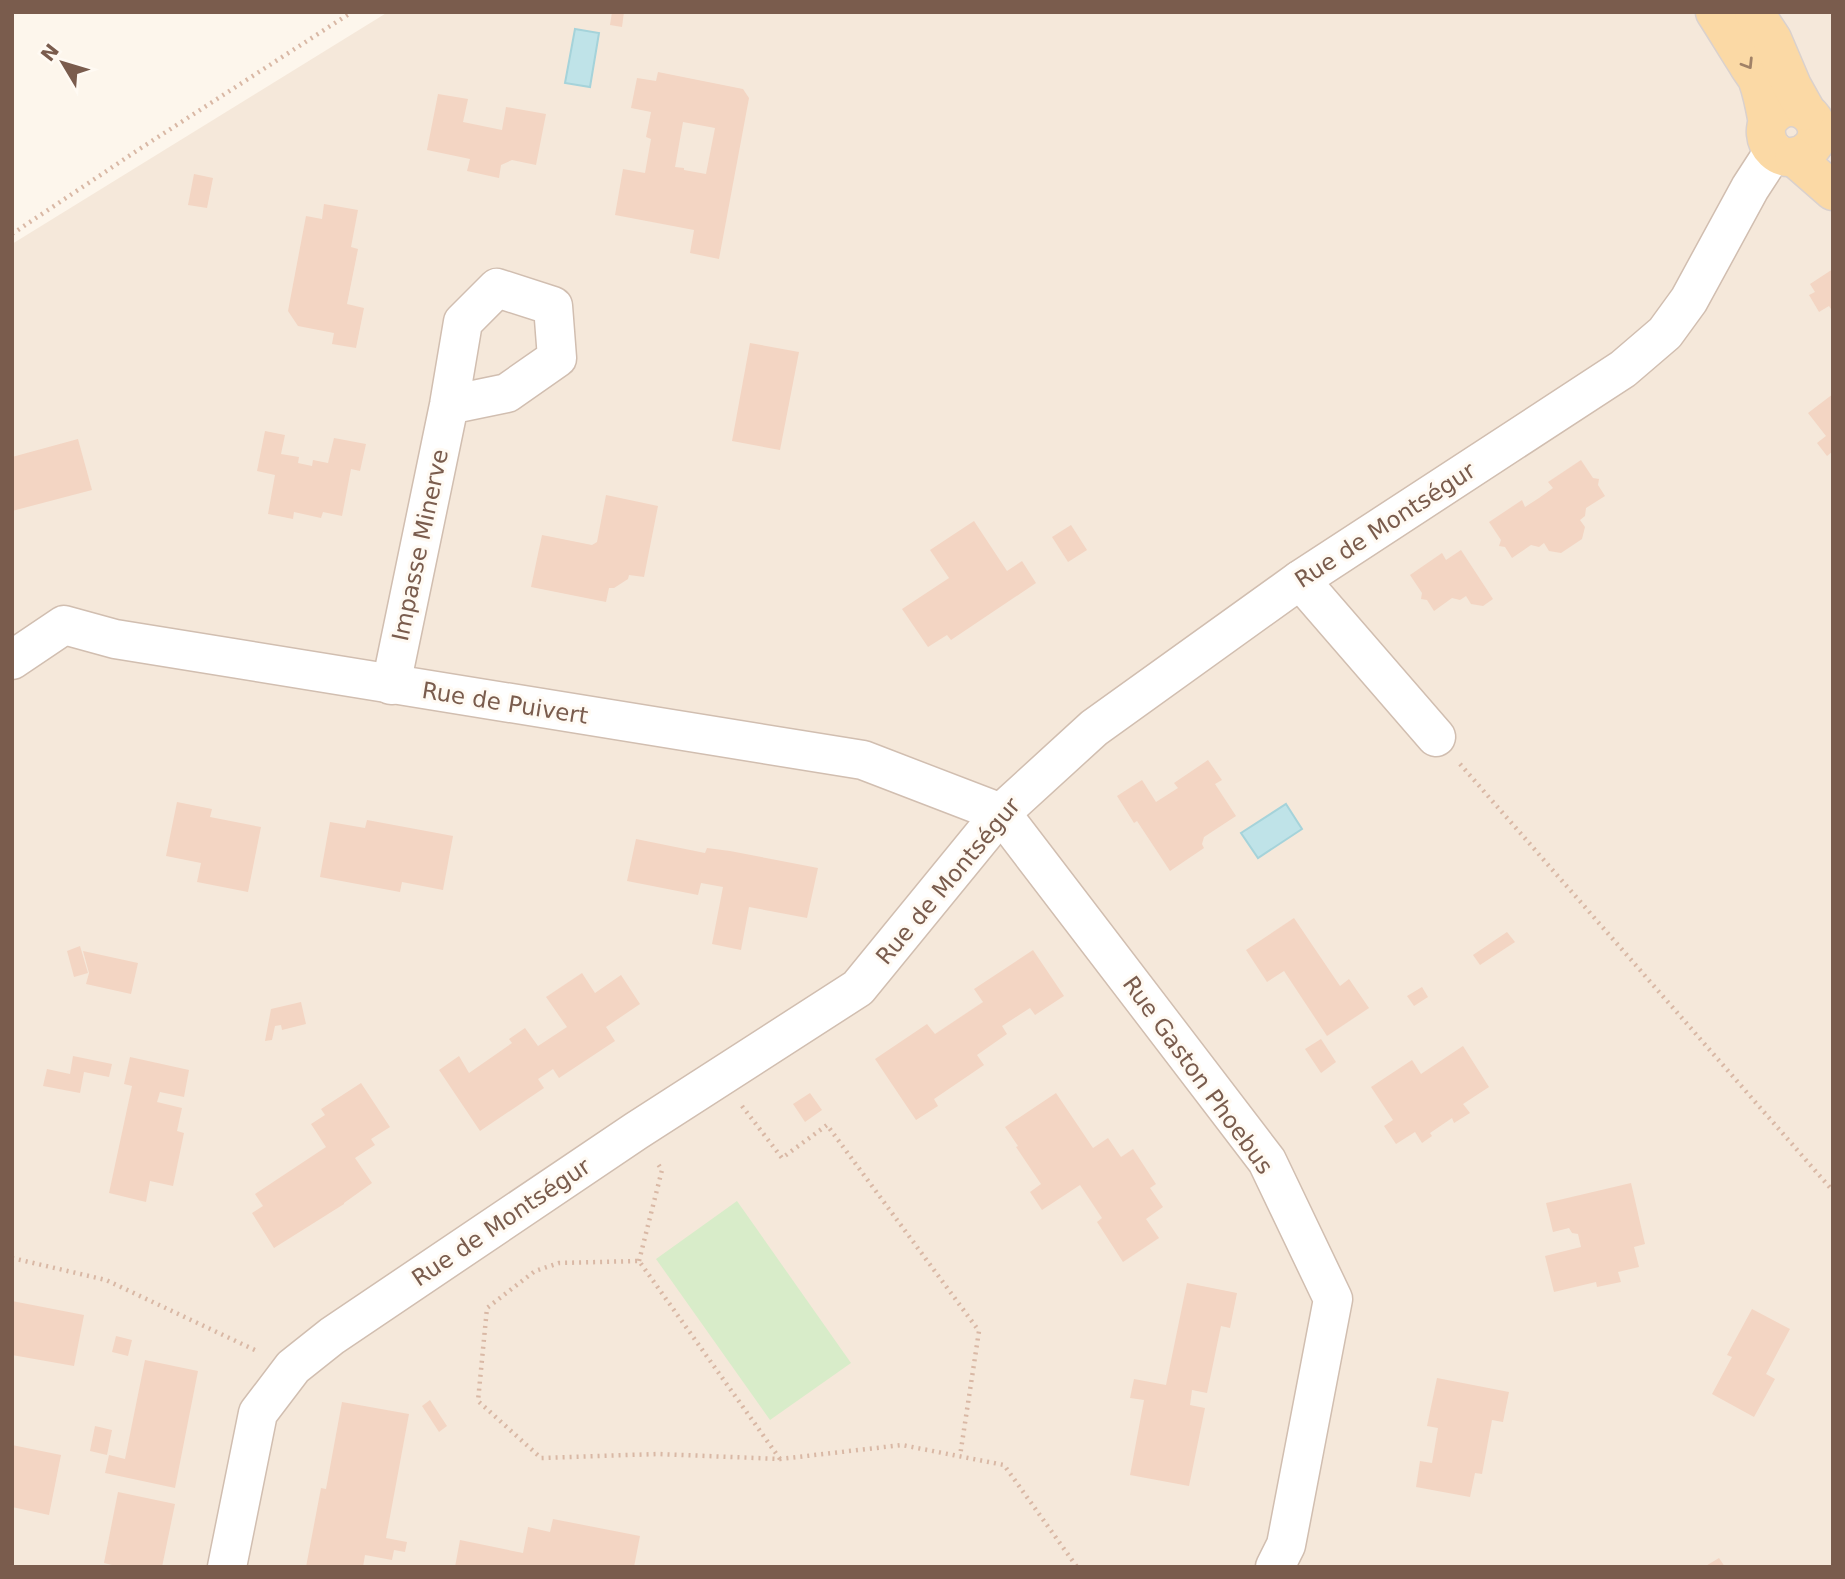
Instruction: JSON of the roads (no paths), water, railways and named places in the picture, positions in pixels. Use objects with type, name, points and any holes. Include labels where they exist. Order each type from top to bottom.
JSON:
[{"type":"main road","points":[[1715,12],[1833,191]]},
{"type":"main road","points":[[1754,12],[1772,39],[1792,86],[1799,137]]},
{"type":"street","name":"Rue de Montségur","points":[[227,1567],[258,1413],[293,1367],[343,1328],[636,1132],[858,988],[1001,813],[1094,729],[1300,580],[1623,369],[1665,333],[1689,300],[1750,188],[1799,137]]},
{"type":"street","name":"Impasse Minerve","points":[[391,685],[449,405]]},
{"type":"street","points":[[1300,580],[1436,737]]},
{"type":"street","name":"Rue de Puivert","points":[[12,660],[64,625],[115,639],[863,760],[1001,813]]},
{"type":"street","name":"Rue Gaston Phoebus","points":[[1001,813],[1267,1161],[1333,1299],[1286,1545],[1275,1567]]},
{"type":"water","points":[[575,29],[599,33],[590,87],[565,83]]},
{"type":"water","points":[[1286,804],[1302,829],[1258,858],[1241,833]]}]
